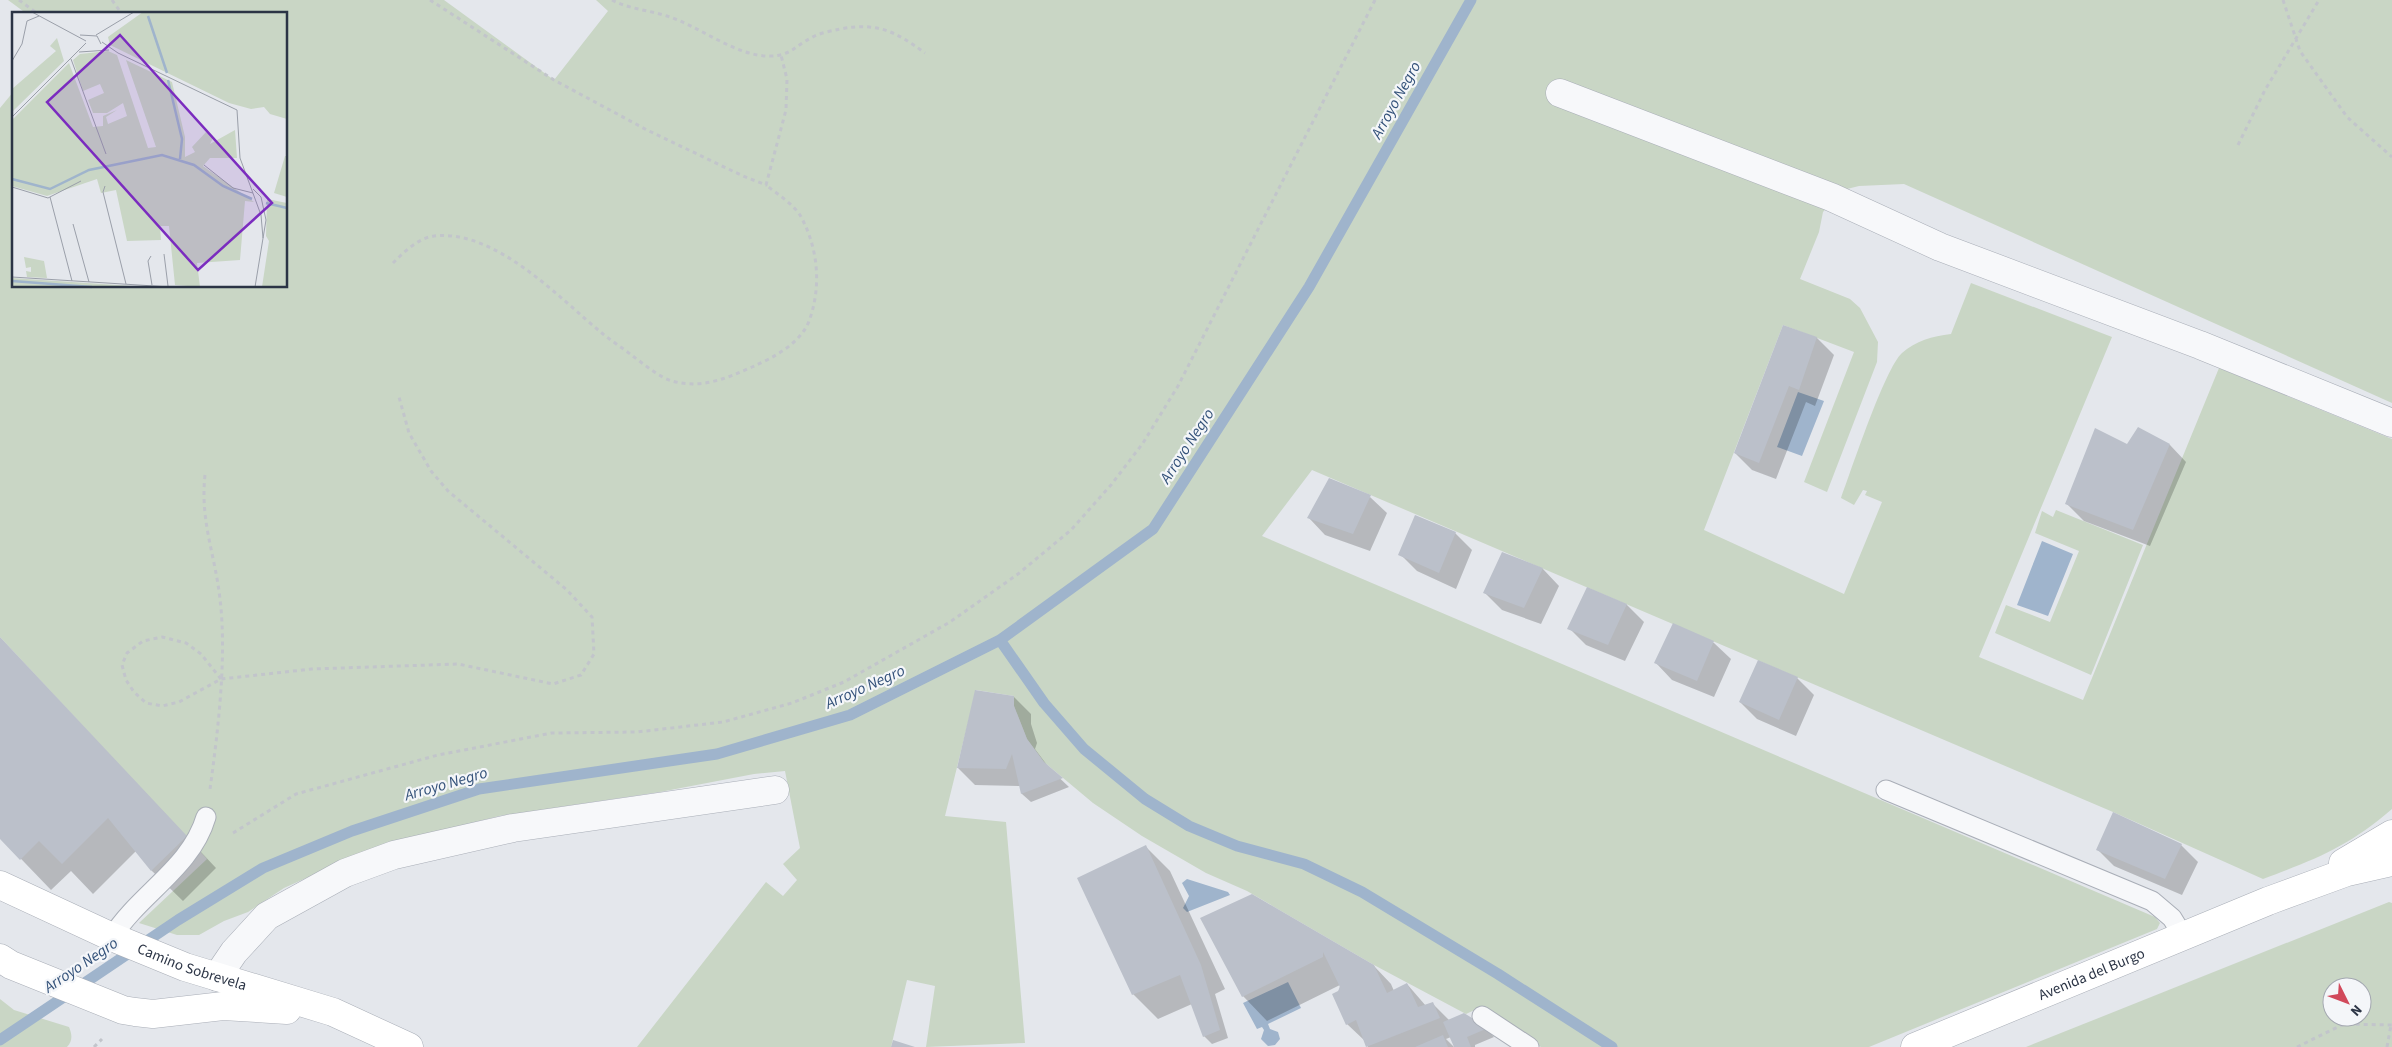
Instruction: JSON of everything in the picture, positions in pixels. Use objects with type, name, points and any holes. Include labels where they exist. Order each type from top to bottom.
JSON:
[{"type":"main road","points":[[2268,900],[2343,864],[2392,834]]},
{"type":"main road","points":[[2268,900],[2347,872],[2392,862]]},
{"type":"main road","name":"Camino Sobrevela","points":[[0,885],[112,938],[185,967],[333,1012],[409,1047]]},
{"type":"main road","name":"Avenida del Burgo","points":[[1915,1047],[2268,900]]},
{"type":"main road","name":"Camino Sobrevela","points":[[5,961],[123,1010],[153,1014],[223,1006],[333,1012]]},
{"type":"street","points":[[1560,93],[1831,197],[1940,247],[2200,345],[2392,423]]},
{"type":"street","points":[[218,977],[234,952],[267,916],[345,873],[394,855],[513,828],[775,790]]},
{"type":"lane","points":[[1886,790],[2152,901],[2172,918],[2183,936]]},
{"type":"lane","points":[[112,938],[124,920],[177,867],[195,845],[206,817]]},
{"type":"lane","points":[[1482,1016],[1529,1047]]},
{"type":"path","points":[[19,0],[35,12]]},
{"type":"path","points":[[112,0],[121,12]]},
{"type":"path","points":[[393,263],[408,248],[433,236],[463,238],[483,244],[555,291],[603,334],[647,367],[670,380],[700,385],[731,377],[763,362],[795,342],[808,323],[817,293],[815,253],[799,214],[766,184],[742,176],[647,130],[554,80],[430,0]]},
{"type":"path","points":[[612,0],[623,6],[668,16],[747,52],[769,56],[790,53],[810,38],[859,26],[877,27],[903,37],[925,53]]},
{"type":"path","points":[[195,845],[215,842],[240,830],[296,794],[438,755],[552,733],[637,732],[723,722],[792,703],[844,682],[950,622],[1018,574],[1071,530],[1111,485],[1143,443],[1178,386],[1375,0]]},
{"type":"path","points":[[2283,0],[2300,51],[2346,117],[2392,157]]},
{"type":"path","points":[[2238,145],[2265,90],[2295,37],[2319,0]]},
{"type":"path","points":[[766,184],[786,110],[787,79],[780,55]]},
{"type":"path","points":[[221,679],[201,654],[186,643],[162,637],[143,641],[127,653],[122,665],[126,680],[134,692],[146,703],[162,706],[179,702],[221,679],[312,669],[458,664],[553,684],[581,675],[594,654],[592,617],[567,590],[448,491],[437,478],[409,433],[399,396]]},
{"type":"path","points":[[205,475],[203,498],[206,531],[220,599],[221,679],[214,760],[206,817]]},
{"type":"path","points":[[2297,1047],[2344,1024],[2391,1025],[2387,1047]]},
{"type":"green space","points":[[8,0],[444,0],[554,80],[608,11],[596,0],[2392,0],[2392,403],[1904,184],[1859,186],[1843,190],[1823,212],[1819,232],[1800,279],[1850,299],[1860,308],[1878,342],[1877,362],[1827,492],[1804,482],[1854,352],[1783,325],[1704,530],[1844,594],[1882,502],[1865,495],[1867,491],[1863,490],[1854,505],[1841,498],[1878,398],[1895,362],[1902,353],[1913,345],[1925,340],[1951,334],[1971,283],[2112,337],[1979,657],[2083,700],[2219,368],[2392,439],[2392,809],[2346,843],[2263,879],[2113,812],[1312,470],[1262,536],[2155,917],[2160,923],[2157,929],[1869,1047],[1541,1047],[1481,1007],[1466,1014],[1374,965],[1247,891],[1206,873],[1142,836],[1093,803],[1044,762],[1027,739],[1014,706],[1014,696],[976,690],[945,816],[1006,822],[1025,1043],[926,1047],[935,986],[907,980],[891,1047],[637,1047],[766,882],[783,896],[797,880],[783,864],[800,848],[785,771],[754,774],[660,792],[499,816],[371,849],[284,888],[248,912],[224,921],[199,935],[177,935],[139,923],[207,859],[0,637],[0,108],[12,93],[12,288],[288,288],[288,12],[24,12]]},
{"type":"green space","points":[[2056,510],[2143,545],[2091,675],[1995,633],[2006,605],[2050,622],[2079,551],[2035,533],[2042,511],[2053,517]]},
{"type":"green space","points":[[2389,902],[2392,903],[2392,1047],[2026,1047]]},
{"type":"green space","points":[[0,999],[14,1010],[69,1027],[71,1037],[69,1045],[67,1047],[0,1047]]},
{"type":"water","points":[[1798,392],[1824,401],[1802,456],[1777,447]]},
{"type":"water","points":[[2042,541],[2073,554],[2048,616],[2017,605]]},
{"type":"water","points":[[1187,879],[1228,892],[1230,895],[1187,912],[1183,908],[1189,896],[1182,883]]},
{"type":"water","points":[[1288,982],[1301,1008],[1268,1024],[1270,1029],[1278,1032],[1280,1039],[1275,1045],[1268,1046],[1261,1039],[1264,1030],[1262,1027],[1257,1029],[1243,1003]]},
{"type":"building","points":[[1783,325],[1817,337],[1799,390],[1789,386],[1759,463],[1734,453]]},
{"type":"building","points":[[2138,427],[2170,444],[2133,530],[2065,504],[2095,428],[2127,444]]},
{"type":"building","points":[[1329,478],[1371,495],[1353,534],[1307,518]]},
{"type":"building","points":[[1415,515],[1456,532],[1439,573],[1398,555]]},
{"type":"building","points":[[1502,552],[1543,568],[1524,608],[1483,593]]},
{"type":"building","points":[[1587,587],[1627,604],[1608,645],[1567,629]]},
{"type":"building","points":[[1673,623],[1714,641],[1697,681],[1654,663]]},
{"type":"building","points":[[0,637],[187,836],[151,871],[108,818],[62,864],[39,841],[20,860],[0,839]]},
{"type":"building","points":[[1758,660],[1798,677],[1779,720],[1739,702]]},
{"type":"building","points":[[975,690],[1014,696],[1014,706],[1027,739],[1044,762],[1063,778],[1021,794],[1012,754],[1006,769],[957,768]]},
{"type":"building","points":[[2113,812],[2182,844],[2165,879],[2096,850]]},
{"type":"building","points":[[1146,845],[1201,965],[1220,1030],[1203,1037],[1180,975],[1132,995],[1077,878]]},
{"type":"building","points":[[1252,894],[1374,965],[1387,993],[1407,983],[1418,1007],[1433,1002],[1440,1018],[1366,1047],[1356,1020],[1346,1025],[1332,994],[1338,991],[1340,987],[1323,952],[1323,957],[1242,997],[1200,918]]},
{"type":"building","points":[[1464,1013],[1488,1028],[1467,1037],[1471,1047],[1454,1047],[1443,1022]]},
{"type":"building","points":[[1443,1035],[1448,1047],[1415,1047]]},
{"type":"building","points":[[893,1040],[915,1047],[891,1047]]},
{"type":"waterway","name":"Arroyo Negro","points":[[0,1040],[178,920],[263,868],[352,831],[479,789],[717,754],[850,715],[1000,640],[1153,529],[1309,287],[1471,0]]},
{"type":"waterway","points":[[1000,640],[1044,703],[1084,749],[1145,799],[1189,826],[1237,846],[1304,864],[1362,892],[1498,974],[1612,1047]]}]
